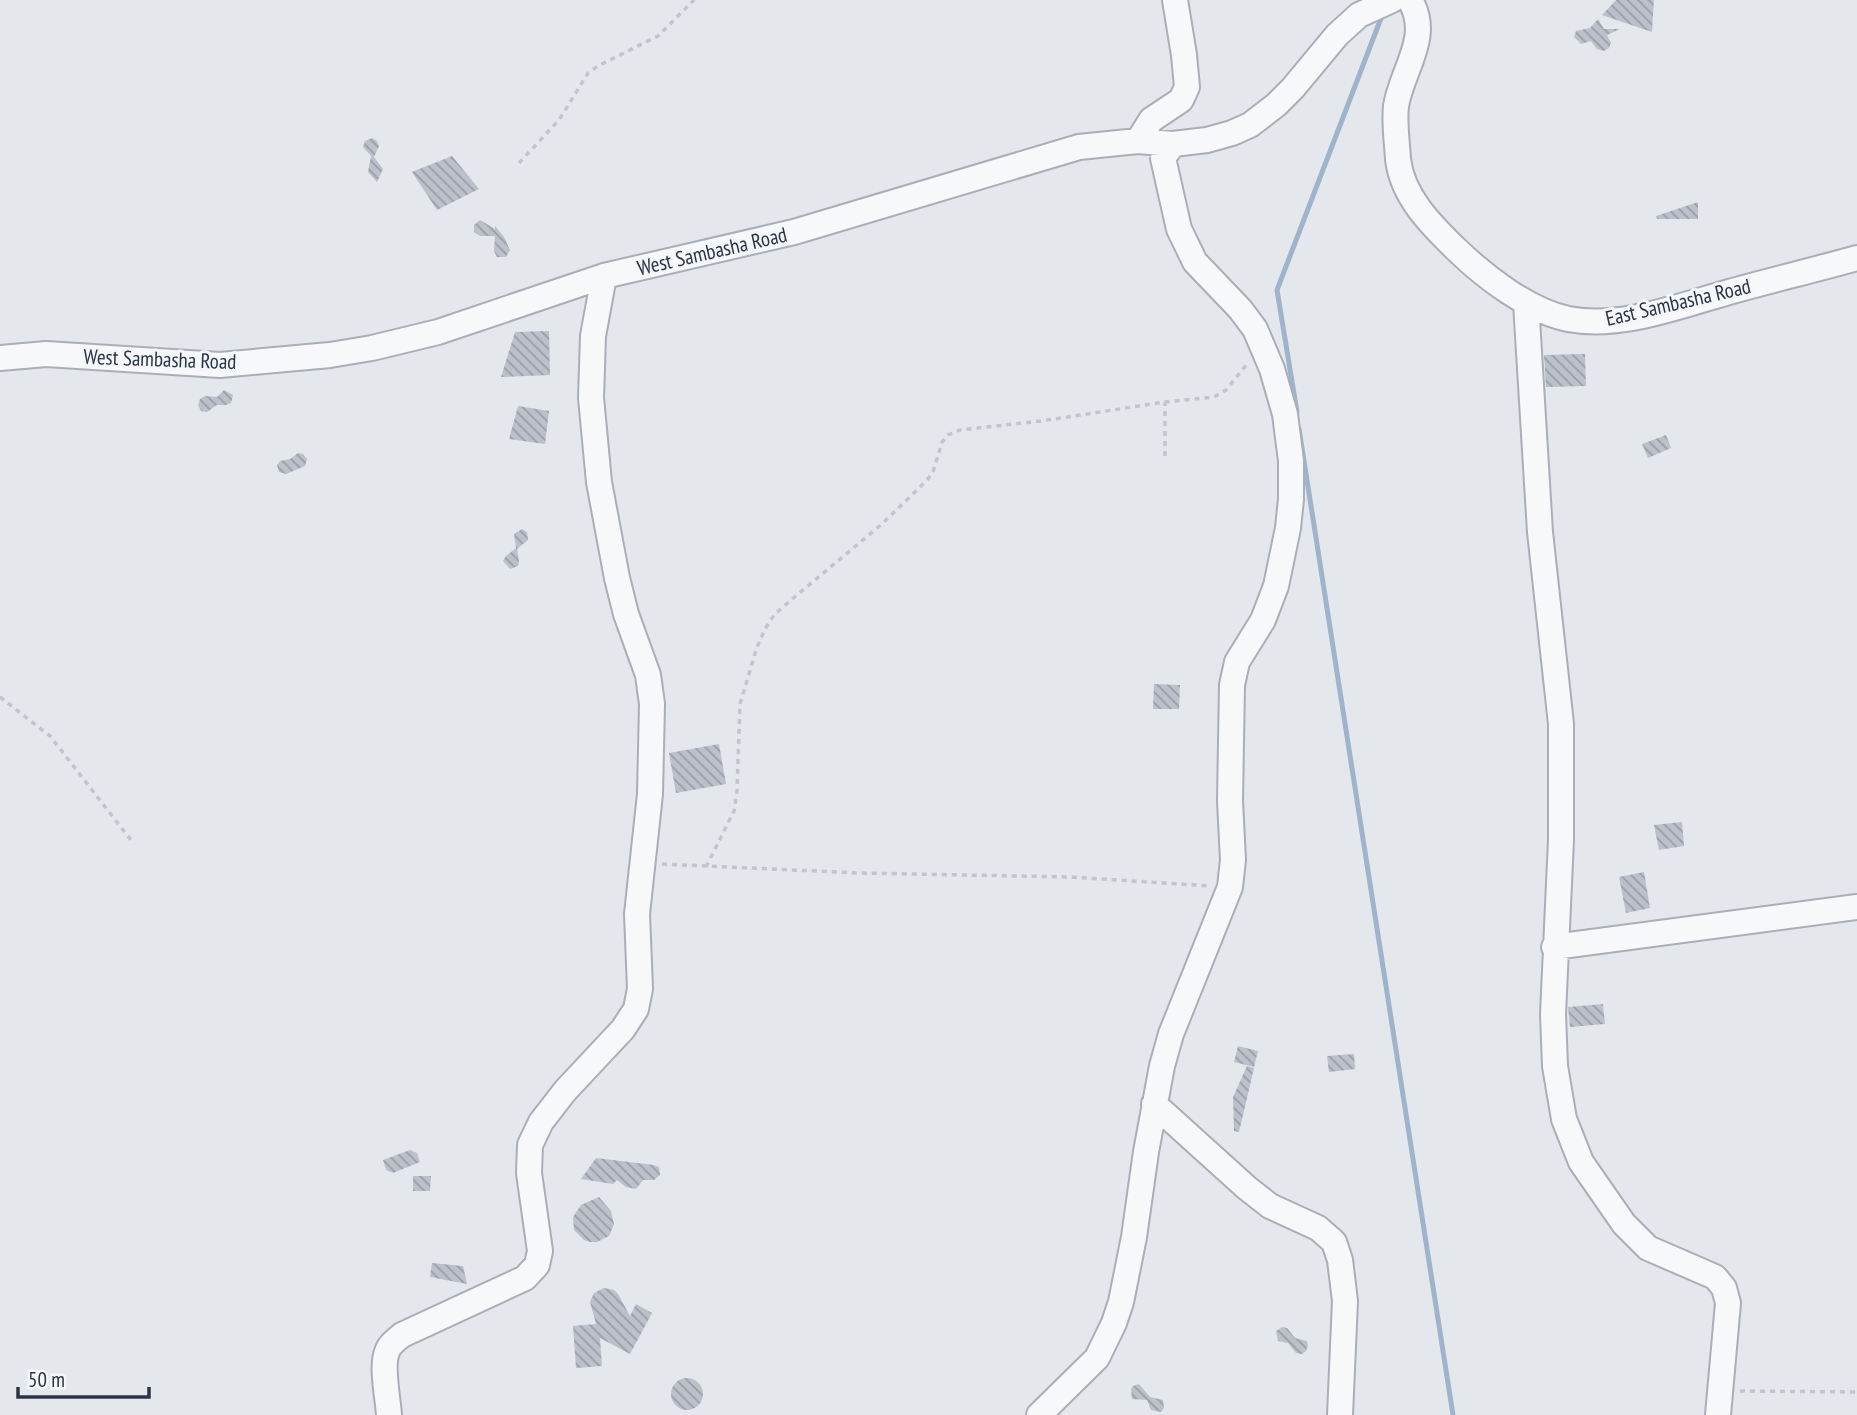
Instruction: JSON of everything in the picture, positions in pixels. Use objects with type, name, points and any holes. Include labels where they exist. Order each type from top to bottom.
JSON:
[{"type":"street","points":[[1138,141],[1151,120],[1181,100],[1187,87],[1185,55],[1175,0]]},
{"type":"street","name":"East Sambasha Road","points":[[1410,0],[1418,13],[1419,25],[1412,57],[1396,104],[1399,166],[1412,199],[1430,224],[1473,265],[1526,303],[1552,314],[1587,322],[1628,318],[1857,258]]},
{"type":"street","name":"West Sambasha Road","points":[[0,358],[46,354],[220,365],[330,355],[372,348],[438,332],[604,276],[794,232],[1079,147],[1138,141],[1173,144],[1207,140],[1250,125],[1293,88],[1337,35],[1359,15],[1383,4]]},
{"type":"street","points":[[1039,1415],[1094,1363],[1114,1323],[1135,1237],[1154,1104],[1171,1034],[1230,887],[1233,860],[1230,801],[1232,685],[1237,662],[1263,620],[1276,586],[1292,499],[1285,414],[1278,387],[1255,329],[1240,309],[1195,262],[1179,229],[1163,158],[1173,144]]},
{"type":"street","points":[[389,1415],[385,1363],[387,1352],[393,1343],[402,1335],[525,1278],[537,1265],[540,1251],[529,1173],[530,1145],[541,1122],[565,1091],[623,1029],[636,1009],[640,989],[637,914],[650,794],[652,704],[648,674],[626,614],[617,578],[599,482],[591,398],[593,336],[604,276]]},
{"type":"street","points":[[1526,303],[1540,532],[1561,724],[1561,839],[1553,1014],[1555,1066],[1564,1119],[1581,1162],[1624,1224],[1648,1248],[1715,1277],[1724,1288],[1728,1303],[1718,1415]]},
{"type":"street","points":[[1555,947],[1857,907]]},
{"type":"street","points":[[1154,1104],[1270,1206],[1318,1228],[1334,1242],[1340,1260],[1345,1301],[1340,1415]]},
{"type":"path","points":[[519,163],[559,120],[589,73],[598,65],[658,36],[694,0]]},
{"type":"path","points":[[706,867],[734,811],[740,704],[765,629],[782,607],[882,524],[928,480],[944,439],[963,429],[1041,421],[1220,395],[1262,345]]},
{"type":"path","points":[[1165,401],[1165,456]]},
{"type":"path","points":[[0,697],[50,736],[134,844]]},
{"type":"path","points":[[643,863],[859,873],[1070,877],[1230,887]]},
{"type":"path","points":[[1721,1391],[1857,1392]]},
{"type":"building","points":[[1616,0],[1654,0],[1652,32],[1602,15]]},
{"type":"building","points":[[1598,19],[1604,29],[1620,29],[1607,35],[1611,43],[1604,51],[1597,49],[1591,41],[1581,44],[1574,37],[1576,31],[1590,28]]},
{"type":"building","points":[[372,138],[379,146],[374,157],[383,169],[377,182],[368,172],[371,156],[363,147],[365,141]]},
{"type":"building","points":[[452,156],[479,189],[437,210],[412,172]]},
{"type":"building","points":[[1698,202],[1698,219],[1657,219],[1656,216]]},
{"type":"building","points":[[480,220],[495,229],[495,226],[504,237],[510,250],[506,257],[497,257],[494,251],[495,236],[480,236],[474,232],[474,225]]},
{"type":"building","points":[[549,331],[550,375],[501,377],[515,332]]},
{"type":"building","points":[[1585,354],[1586,386],[1546,387],[1544,355]]},
{"type":"building","points":[[224,390],[233,395],[231,403],[217,405],[207,412],[201,411],[198,405],[200,399],[205,396],[217,397]]},
{"type":"building","points":[[518,406],[549,411],[545,444],[509,439]]},
{"type":"building","points":[[1666,435],[1671,448],[1648,458],[1642,444]]},
{"type":"building","points":[[298,453],[307,459],[305,466],[286,474],[279,472],[277,465],[280,461],[290,459]]},
{"type":"building","points":[[522,529],[527,532],[528,540],[517,549],[518,566],[510,569],[503,561],[516,548],[514,534]]},
{"type":"building","points":[[1154,684],[1180,685],[1179,709],[1153,709]]},
{"type":"building","points":[[719,744],[726,784],[676,793],[669,753]]},
{"type":"building","points":[[1682,822],[1684,846],[1659,850],[1654,825]]},
{"type":"building","points":[[1644,872],[1650,908],[1626,913],[1619,877]]},
{"type":"building","points":[[1603,1004],[1605,1024],[1570,1027],[1568,1007]]},
{"type":"building","points":[[1238,1046],[1258,1051],[1254,1067],[1234,1062]]},
{"type":"building","points":[[1354,1054],[1355,1069],[1329,1072],[1327,1056]]},
{"type":"building","points":[[1247,1066],[1254,1068],[1239,1132],[1234,1131],[1233,1097]]},
{"type":"building","points":[[410,1150],[417,1153],[420,1162],[393,1173],[386,1170],[383,1160]]},
{"type":"building","points":[[596,1158],[654,1165],[659,1167],[660,1175],[654,1180],[643,1180],[636,1189],[626,1187],[617,1180],[613,1184],[581,1179]]},
{"type":"building","points":[[413,1176],[431,1176],[430,1191],[413,1191]]},
{"type":"building","points":[[599,1197],[611,1211],[614,1224],[609,1236],[597,1242],[590,1242],[574,1230],[573,1217],[581,1205]]},
{"type":"building","points":[[432,1263],[463,1266],[467,1284],[430,1277]]},
{"type":"building","points":[[604,1288],[614,1290],[618,1294],[630,1316],[636,1304],[652,1313],[630,1354],[600,1338],[602,1366],[576,1368],[573,1326],[596,1324],[590,1302],[594,1293]]},
{"type":"building","points":[[1282,1327],[1287,1328],[1295,1338],[1307,1341],[1306,1351],[1302,1354],[1296,1353],[1288,1343],[1278,1341],[1276,1331]]},
{"type":"building","points":[[687,1378],[698,1383],[703,1394],[698,1405],[687,1410],[676,1405],[671,1394],[676,1383]]},
{"type":"building","points":[[1139,1384],[1150,1397],[1163,1400],[1164,1408],[1161,1412],[1151,1410],[1147,1400],[1132,1399],[1131,1389]]},
{"type":"waterway","points":[[1297,412],[1277,290],[1383,13]]},
{"type":"waterway","points":[[1299,429],[1453,1415]]}]
